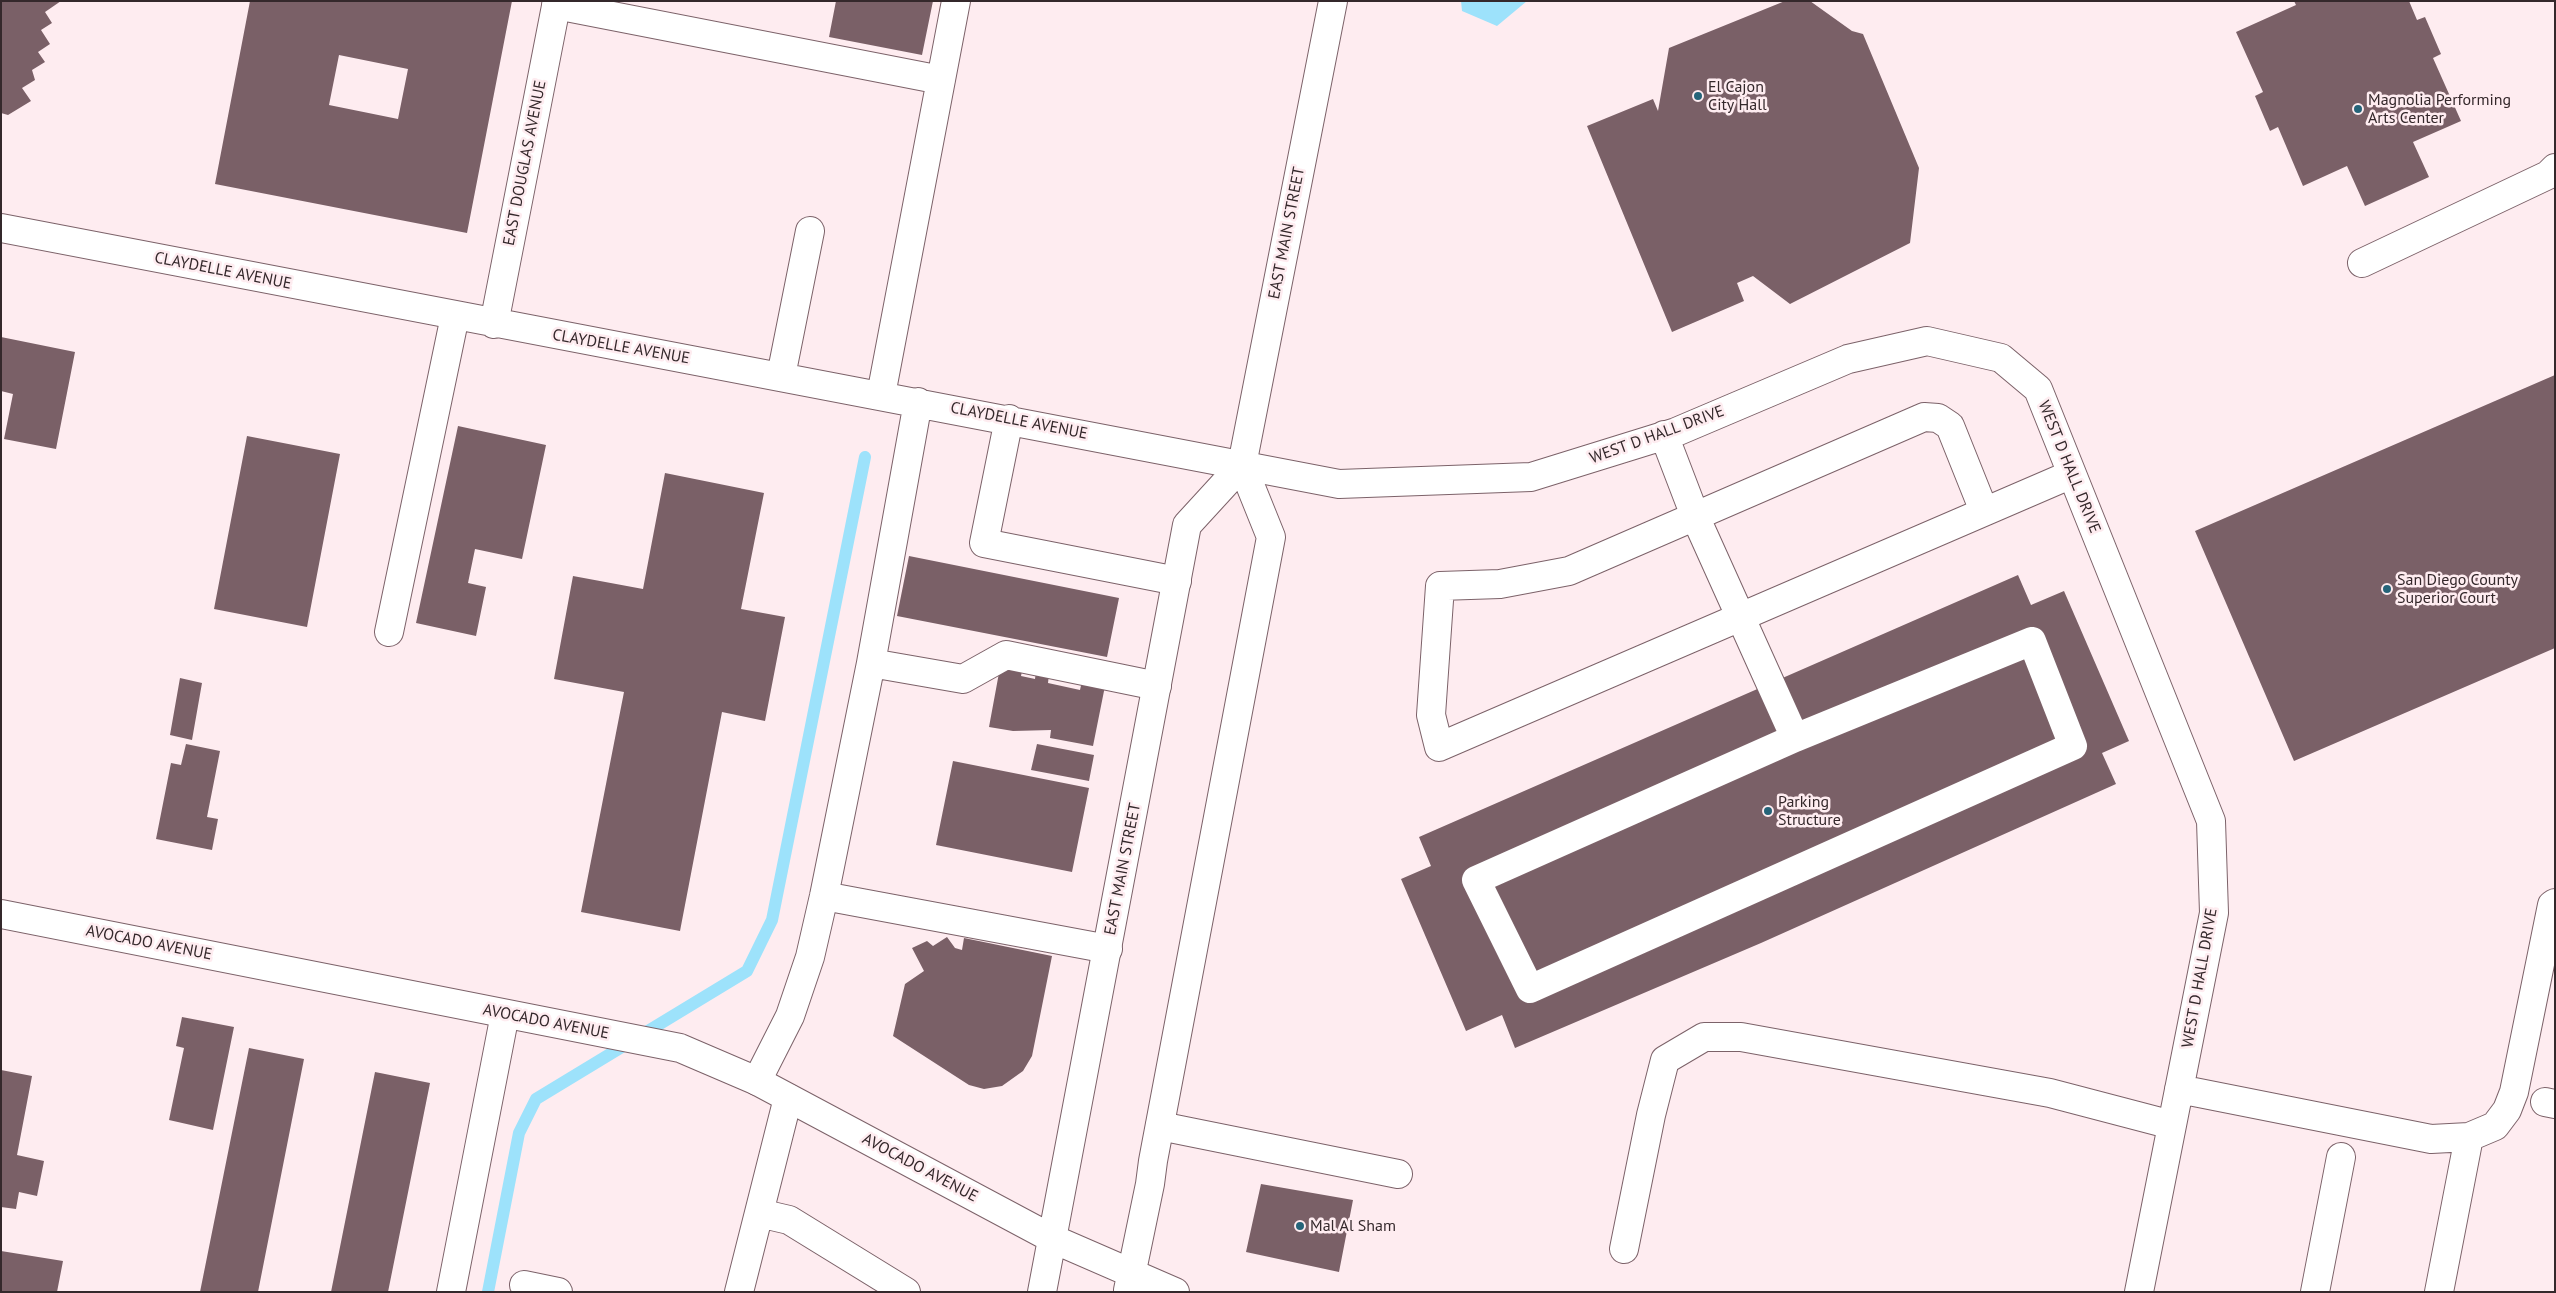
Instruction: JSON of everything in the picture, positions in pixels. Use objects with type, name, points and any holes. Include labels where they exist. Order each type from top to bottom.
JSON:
[{"type":"main road","points":[[881,395],[956,1]]},
{"type":"main road","name":"EAST MAIN STREET","points":[[1042,1292],[1187,525],[1242,465],[1333,1]]},
{"type":"main road","points":[[557,3],[941,80]]},
{"type":"main road","name":"EAST DOUGLAS AVENUE","points":[[494,324],[557,3]]},
{"type":"main road","points":[[2362,263],[2548,175],[2555,168]]},
{"type":"main road","name":"CLAYDELLE AVENUE","points":[[1,228],[494,324],[782,376],[1242,465]]},
{"type":"main road","points":[[782,376],[810,230]]},
{"type":"main road","points":[[388,632],[455,316]]},
{"type":"main road","name":"WEST D HALL DRIVE","points":[[1242,465],[1339,484],[1531,478],[1664,436],[1848,359],[1927,341],[2001,358],[2038,389],[2211,822],[2214,913],[2139,1292]]},
{"type":"main road","points":[[757,1080],[790,1016],[810,957],[871,663],[918,402]]},
{"type":"main road","points":[[1984,511],[1950,426],[1938,418],[1924,417],[1569,570],[1500,584],[1440,586],[1431,715],[1439,747],[2072,474]]},
{"type":"main road","points":[[1009,419],[984,543],[1177,580]]},
{"type":"main road","points":[[1664,436],[1695,516],[1795,738]]},
{"type":"main road","points":[[1130,1282],[1272,537],[1242,465]]},
{"type":"main road","points":[[2032,640],[2073,746],[1530,989],[1476,880],[1795,738],[2032,640]]},
{"type":"main road","points":[[871,663],[962,679],[1006,655],[1157,686]]},
{"type":"main road","points":[[824,896],[1108,949]]},
{"type":"main road","points":[[2179,1089],[2430,1139],[2469,1137],[2495,1126],[2507,1110],[2514,1092],[2552,905],[2555,903]]},
{"type":"main road","name":"AVOCADO AVENUE","points":[[1,914],[680,1048],[757,1080],[1130,1282],[1175,1292]]},
{"type":"main road","points":[[451,1292],[506,1014]]},
{"type":"main road","points":[[1624,1249],[1651,1114],[1665,1060],[1704,1038],[1741,1037],[2050,1093],[2172,1124]]},
{"type":"main road","points":[[739,1292],[788,1098]]},
{"type":"main road","points":[[1160,1126],[1398,1174]]},
{"type":"main road","points":[[2439,1292],[2469,1137]]},
{"type":"main road","points":[[2314,1292],[2341,1157]]},
{"type":"main road","points":[[759,1213],[788,1220],[906,1292]]},
{"type":"main road","points":[[524,1285],[558,1292]]},
{"type":"water","points":[[1461,1],[1527,1],[1497,26],[1462,11]]},
{"type":"building","points":[[1,1],[61,1],[45,12],[52,23],[41,30],[50,44],[38,52],[45,62],[32,70],[35,80],[22,88],[31,101],[8,115],[1,113]]},
{"type":"building","points":[[250,1],[512,1],[467,233],[215,184]],"holes":[[[339,55],[408,69],[398,119],[329,105]]]},
{"type":"building","points":[[836,1],[933,1],[922,55],[829,37]]},
{"type":"building","name":"El Cajon City Hall","points":[[1785,1],[1810,1],[1852,31],[1863,34],[1919,168],[1910,243],[1790,304],[1753,276],[1737,283],[1744,301],[1672,332],[1587,126],[1653,99],[1658,111],[1669,48]]},
{"type":"building","name":"Magnolia Performing Arts Center","points":[[2294,1],[2409,1],[2417,20],[2425,17],[2441,54],[2433,58],[2461,121],[2413,142],[2429,177],[2365,206],[2347,166],[2303,186],[2278,127],[2270,131],[2255,96],[2263,92],[2236,32],[2296,5]]},
{"type":"building","points":[[1,337],[75,352],[56,449],[4,439],[13,394],[1,391]]},
{"type":"building","name":"San Diego County Superior Court","points":[[2555,375],[2555,648],[2294,761],[2195,531]]},
{"type":"building","points":[[458,426],[546,445],[522,559],[475,549],[468,583],[486,587],[476,636],[416,623]]},
{"type":"building","points":[[247,436],[340,454],[307,627],[214,609]]},
{"type":"building","points":[[665,473],[764,493],[741,609],[785,617],[765,721],[722,712],[680,931],[581,912],[624,692],[554,679],[573,576],[643,589]]},
{"type":"building","points":[[909,556],[1119,598],[1107,657],[897,616]]},
{"type":"building","name":"Parking Structure","points":[[2018,575],[2031,605],[2064,591],[2129,741],[2102,753],[2116,784],[1761,943],[1515,1048],[1502,1015],[1466,1031],[1401,879],[1431,866],[1419,837]]},
{"type":"building","points":[[1001,662],[1023,666],[1021,676],[1035,679],[1036,671],[1049,674],[1048,683],[1080,690],[1082,681],[1105,686],[1093,746],[1050,738],[1051,730],[1013,731],[989,727]]},
{"type":"building","points":[[180,678],[202,683],[192,740],[170,735]]},
{"type":"building","points":[[186,744],[220,751],[207,817],[218,819],[212,850],[156,839],[171,763],[181,765]]},
{"type":"building","points":[[1037,744],[1094,755],[1089,781],[1031,770]]},
{"type":"building","points":[[953,761],[1089,788],[1072,872],[936,845]]},
{"type":"building","points":[[947,937],[955,948],[962,950],[964,938],[1052,956],[1032,1056],[1023,1071],[1002,1086],[984,1089],[969,1085],[893,1036],[905,984],[924,971],[912,948],[927,941],[933,946]]},
{"type":"building","points":[[182,1017],[234,1027],[213,1130],[169,1120],[184,1048],[176,1046]]},
{"type":"building","points":[[249,1048],[304,1059],[258,1292],[200,1292]]},
{"type":"building","points":[[1,1070],[32,1076],[17,1155],[44,1161],[37,1196],[19,1192],[16,1209],[1,1207]]},
{"type":"building","points":[[375,1072],[430,1083],[388,1292],[331,1292]]},
{"type":"building","name":"Mal Al Sham","points":[[1261,1184],[1353,1200],[1339,1272],[1246,1252]]},
{"type":"building","points":[[1,1251],[63,1261],[57,1292],[1,1292]]},
{"type":"waterway","points":[[488,1292],[519,1133],[536,1099],[747,971],[772,920],[865,457]]},
{"type":"place","name":"El Cajon City Hall","points":[[1698,96]]},
{"type":"place","name":"Magnolia Performing Arts Center","points":[[2358,109]]},
{"type":"place","name":"San Diego County Superior Court","points":[[2387,589]]},
{"type":"place","name":"Parking Structure","points":[[1768,811]]},
{"type":"place","name":"Mal Al Sham","points":[[1300,1226]]}]
